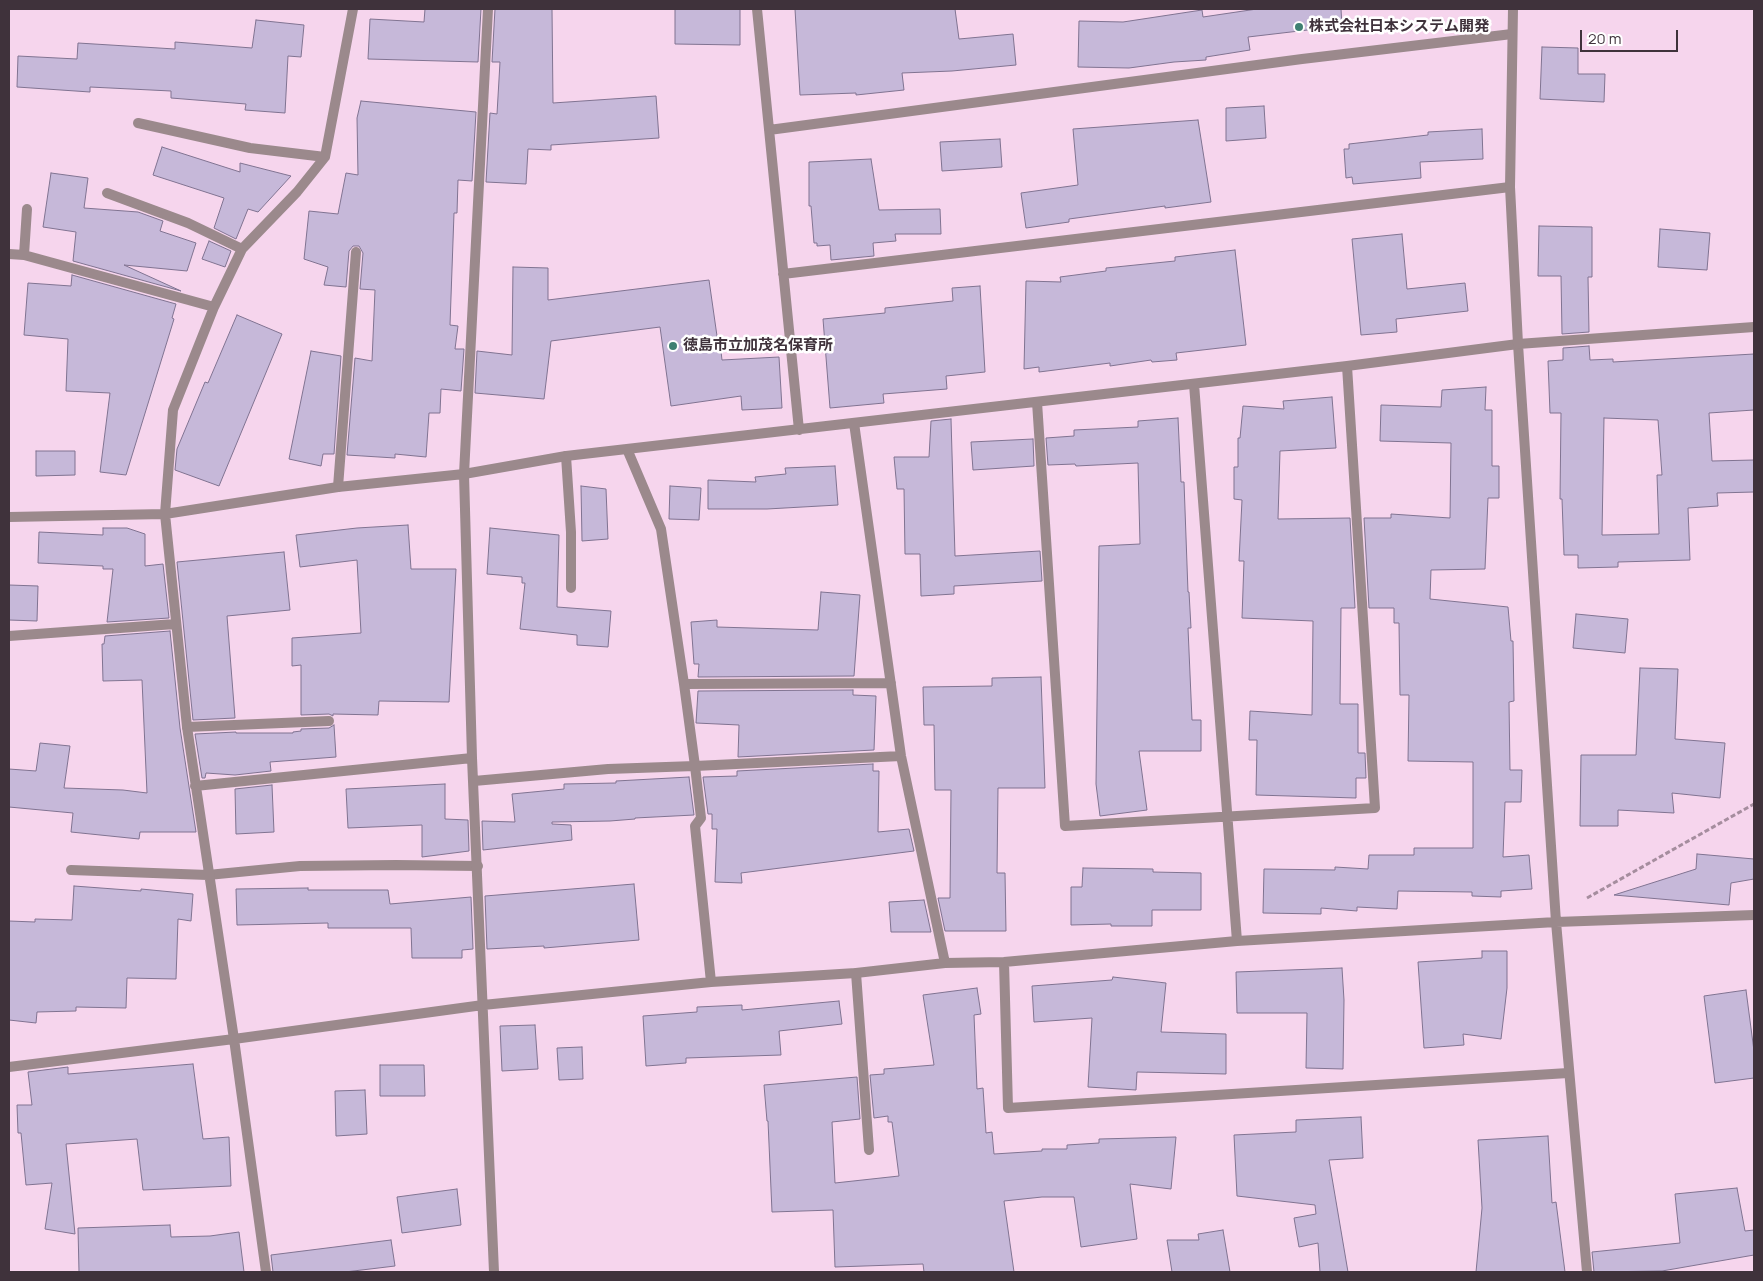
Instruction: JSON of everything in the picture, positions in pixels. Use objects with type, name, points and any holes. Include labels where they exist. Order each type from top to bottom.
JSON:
[{"type":"street","points":[[266,1272],[234,1039],[187,727],[164,514],[173,410],[214,307],[242,249],[297,192],[325,157],[353,9]]},
{"type":"street","points":[[488,9],[464,474],[472,758],[494,1272]]},
{"type":"street","points":[[757,9],[799,430]]},
{"type":"street","points":[[1512,9],[1510,187],[1518,344],[1556,922],[1568,1074],[1588,1272]]},
{"type":"street","points":[[769,130],[1302,59],[1512,34]]},
{"type":"street","points":[[138,123],[250,148],[325,157]]},
{"type":"street","points":[[783,274],[1510,187]]},
{"type":"street","points":[[108,193],[188,223],[242,249]]},
{"type":"street","points":[[24,255],[27,209]]},
{"type":"street","points":[[338,487],[356,252]]},
{"type":"street","points":[[9,254],[24,255],[214,307]]},
{"type":"street","points":[[9,517],[164,514],[338,487],[464,474],[566,456],[1348,366],[1518,344],[1754,327]]},
{"type":"street","points":[[1036,402],[1065,826],[1375,808],[1348,366]]},
{"type":"street","points":[[1194,384],[1237,941]]},
{"type":"street","points":[[854,423],[901,756],[944,963]]},
{"type":"street","points":[[627,449],[661,529],[684,684],[701,818],[695,826],[711,982]]},
{"type":"street","points":[[566,456],[571,532],[571,588]]},
{"type":"street","points":[[9,636],[175,624]]},
{"type":"street","points":[[684,684],[891,683]]},
{"type":"street","points":[[187,727],[329,720]]},
{"type":"street","points":[[474,781],[608,769],[901,756]]},
{"type":"street","points":[[195,786],[472,758]]},
{"type":"street","points":[[71,870],[208,875],[300,866],[478,866]]},
{"type":"street","points":[[9,1067],[483,1005],[711,982],[856,973],[944,963],[1004,962],[1237,941],[1556,922],[1754,915]]},
{"type":"street","points":[[1004,962],[1008,1108],[1568,1074]]},
{"type":"street","points":[[856,973],[869,1150]]},
{"type":"path","points":[[1586,898],[1754,804]]},
{"type":"building","points":[[425,9],[481,9],[478,62],[368,59],[370,19],[424,22]]},
{"type":"building","points":[[495,9],[552,9],[553,103],[656,96],[659,138],[551,145],[551,150],[528,149],[526,184],[486,182],[490,113],[497,114],[500,62],[492,62]]},
{"type":"building","points":[[675,9],[740,9],[740,45],[675,44]]},
{"type":"building","points":[[795,9],[955,9],[959,39],[1013,34],[1016,65],[952,71],[902,73],[904,90],[856,95],[856,93],[800,95]]},
{"type":"building","points":[[1257,9],[1341,9],[1342,26],[1248,37],[1250,50],[1206,57],[1206,60],[1129,68],[1078,67],[1079,21],[1123,22],[1202,10],[1203,17]]},
{"type":"building","points":[[256,20],[304,25],[301,57],[288,56],[285,113],[245,110],[246,104],[171,98],[171,91],[90,87],[90,92],[17,87],[18,56],[77,59],[78,43],[175,49],[175,42],[252,48]]},
{"type":"building","points":[[1542,47],[1578,48],[1578,74],[1605,74],[1604,102],[1540,99]]},
{"type":"building","points":[[361,101],[476,112],[472,181],[458,180],[457,213],[454,213],[450,325],[458,326],[455,349],[464,349],[461,391],[441,389],[440,413],[429,413],[426,457],[395,454],[395,458],[347,455],[355,358],[372,361],[375,290],[360,289],[363,253],[359,246],[353,246],[349,251],[346,287],[324,285],[328,267],[304,259],[309,211],[338,214],[346,173],[358,175],[357,118]]},
{"type":"building","points":[[1264,106],[1266,138],[1226,141],[1226,108]]},
{"type":"building","points":[[1198,120],[1211,202],[1069,219],[1069,222],[1026,228],[1021,193],[1078,185],[1073,129]]},
{"type":"building","points":[[1482,129],[1483,159],[1420,162],[1421,178],[1353,184],[1352,177],[1346,178],[1344,149],[1349,149],[1349,144],[1428,135],[1428,132]]},
{"type":"building","points":[[1000,139],[1002,167],[942,171],[940,142]]},
{"type":"building","points":[[162,147],[240,172],[240,163],[291,176],[258,212],[248,209],[236,239],[214,228],[224,198],[153,175]]},
{"type":"building","points":[[871,159],[879,210],[940,209],[941,234],[895,234],[896,241],[873,243],[874,256],[831,260],[830,245],[817,246],[817,243],[814,243],[811,206],[809,206],[809,162]]},
{"type":"building","points":[[51,173],[88,178],[84,208],[138,212],[163,221],[160,231],[196,243],[187,271],[124,265],[181,291],[73,261],[76,232],[43,227]]},
{"type":"building","points":[[1539,226],[1592,227],[1592,277],[1588,277],[1589,332],[1562,334],[1561,276],[1538,276]]},
{"type":"building","points":[[1660,229],[1710,233],[1707,270],[1658,267]]},
{"type":"building","points":[[1402,234],[1407,289],[1465,283],[1468,311],[1396,319],[1397,332],[1361,335],[1352,239]]},
{"type":"building","points":[[209,241],[231,251],[225,267],[202,259]]},
{"type":"building","points":[[1235,250],[1246,345],[1176,353],[1177,360],[1152,362],[1151,360],[1110,366],[1110,363],[1039,372],[1039,367],[1024,369],[1026,281],[1061,282],[1060,277],[1106,271],[1106,268],[1175,261],[1175,257]]},
{"type":"building","points":[[513,267],[548,268],[548,300],[709,280],[722,360],[779,357],[782,408],[742,410],[741,396],[671,406],[660,327],[551,341],[544,399],[475,393],[477,351],[512,355]]},
{"type":"building","points":[[72,275],[176,304],[172,318],[174,319],[126,475],[100,472],[110,393],[66,391],[68,339],[24,335],[28,283],[71,286]]},
{"type":"building","points":[[980,286],[985,372],[946,376],[947,389],[883,394],[884,403],[830,408],[823,319],[885,313],[885,308],[953,301],[952,288]]},
{"type":"building","points":[[237,315],[282,334],[219,486],[175,470],[177,449],[205,382],[208,383]]},
{"type":"building","points":[[1589,346],[1590,360],[1613,359],[1613,362],[1754,354],[1754,410],[1709,413],[1712,461],[1754,460],[1754,492],[1717,493],[1718,506],[1688,508],[1690,560],[1618,562],[1618,567],[1578,568],[1578,555],[1564,555],[1562,499],[1560,499],[1561,413],[1550,413],[1548,361],[1563,360],[1563,348]],"holes":[[[1604,418],[1658,420],[1662,475],[1657,475],[1659,534],[1602,535]]]},
{"type":"building","points":[[311,351],[341,356],[334,454],[323,454],[321,466],[289,459]]},
{"type":"building","points":[[1486,387],[1485,410],[1492,410],[1492,466],[1499,466],[1499,498],[1488,498],[1485,569],[1431,570],[1430,599],[1508,607],[1511,641],[1513,641],[1514,701],[1509,702],[1510,770],[1522,770],[1521,802],[1505,802],[1503,857],[1529,855],[1532,889],[1501,891],[1501,897],[1472,896],[1472,892],[1398,891],[1397,909],[1357,907],[1357,911],[1321,908],[1321,914],[1263,913],[1264,869],[1335,870],[1335,867],[1368,869],[1369,855],[1414,855],[1414,848],[1473,848],[1473,762],[1408,761],[1409,695],[1400,695],[1399,623],[1394,623],[1394,608],[1369,608],[1364,518],[1391,518],[1391,514],[1450,518],[1451,443],[1380,441],[1381,405],[1441,407],[1442,390]]},
{"type":"building","points":[[1332,397],[1336,448],[1280,451],[1278,519],[1350,518],[1355,608],[1341,608],[1340,704],[1358,704],[1358,753],[1365,753],[1366,778],[1356,778],[1356,798],[1256,795],[1257,740],[1249,740],[1250,711],[1312,715],[1313,621],[1242,618],[1244,561],[1239,561],[1242,500],[1234,499],[1234,467],[1238,467],[1238,438],[1240,438],[1243,406],[1284,409],[1283,401]]},
{"type":"building","points":[[1178,418],[1181,482],[1184,482],[1191,628],[1188,628],[1192,720],[1201,720],[1201,751],[1139,751],[1147,810],[1100,816],[1096,784],[1099,546],[1140,544],[1138,463],[1076,466],[1075,464],[1048,465],[1046,438],[1074,436],[1074,430],[1138,427],[1138,421]]},
{"type":"building","points":[[951,419],[955,556],[1040,551],[1042,581],[954,586],[954,594],[921,596],[920,554],[905,554],[904,489],[897,489],[894,457],[929,457],[931,421]]},
{"type":"building","points":[[1033,439],[1034,466],[973,470],[971,442]]},
{"type":"building","points":[[36,451],[75,451],[75,475],[36,476]]},
{"type":"building","points":[[835,466],[838,505],[767,509],[708,509],[708,480],[756,482],[755,477],[786,474],[785,468]]},
{"type":"building","points":[[581,486],[606,489],[608,539],[582,541]]},
{"type":"building","points":[[670,486],[701,488],[699,520],[669,519]]},
{"type":"building","points":[[408,525],[411,569],[456,569],[449,702],[379,701],[378,715],[301,715],[301,665],[292,666],[292,638],[361,633],[357,560],[300,567],[296,535],[357,528]]},
{"type":"building","points":[[103,528],[127,528],[145,534],[145,566],[163,564],[169,618],[107,622],[113,569],[103,569],[103,566],[38,563],[39,532],[103,535]]},
{"type":"building","points":[[490,528],[559,535],[557,607],[611,611],[608,647],[577,645],[577,635],[520,629],[525,583],[522,583],[522,577],[487,574]]},
{"type":"building","points":[[284,552],[290,610],[227,616],[235,718],[193,720],[177,562]]},
{"type":"building","points":[[9,585],[38,586],[37,621],[9,620]]},
{"type":"building","points":[[821,592],[860,595],[854,676],[698,677],[699,664],[694,664],[691,622],[717,620],[717,627],[818,630]]},
{"type":"building","points":[[1576,614],[1628,619],[1625,653],[1573,648]]},
{"type":"building","points":[[170,631],[180,728],[196,832],[140,832],[139,839],[71,832],[73,813],[9,807],[9,769],[36,771],[40,743],[70,746],[64,788],[123,790],[147,793],[142,680],[103,681],[102,644],[104,644],[105,636]]},
{"type":"building","points":[[1640,668],[1678,669],[1675,739],[1725,743],[1720,798],[1672,793],[1674,813],[1618,810],[1618,826],[1580,826],[1581,755],[1636,755]]},
{"type":"building","points":[[1041,677],[1045,788],[998,788],[997,873],[1005,873],[1006,931],[945,931],[938,898],[950,898],[951,790],[935,790],[934,725],[924,725],[923,687],[992,686],[992,678]]},
{"type":"building","points":[[853,690],[853,695],[876,696],[874,750],[738,757],[739,725],[696,723],[698,691]]},
{"type":"building","points":[[334,725],[336,757],[270,762],[271,771],[235,775],[206,773],[205,778],[202,778],[195,734],[236,732],[293,733],[301,731],[301,729],[329,728]]},
{"type":"building","points":[[873,764],[873,771],[879,771],[878,832],[909,829],[914,851],[741,873],[742,883],[715,882],[717,829],[712,829],[712,814],[708,814],[703,777],[737,776],[737,771]]},
{"type":"building","points":[[689,777],[694,815],[610,821],[552,822],[552,824],[571,825],[572,840],[483,850],[482,821],[515,822],[512,794],[564,789],[564,784],[616,783],[616,781]]},
{"type":"building","points":[[445,784],[445,819],[468,820],[469,851],[422,857],[422,825],[348,828],[346,789]]},
{"type":"building","points":[[272,785],[274,832],[236,834],[235,789]]},
{"type":"building","points":[[1697,854],[1754,859],[1754,879],[1731,883],[1729,905],[1614,895],[1696,869]]},
{"type":"building","points":[[1083,868],[1153,869],[1153,872],[1201,873],[1201,910],[1152,910],[1152,926],[1071,925],[1071,887],[1082,887]]},
{"type":"building","points":[[634,884],[639,940],[544,948],[544,946],[487,949],[485,896]]},
{"type":"building","points":[[74,886],[141,891],[141,889],[193,894],[191,921],[178,919],[176,979],[127,978],[126,1008],[76,1007],[76,1011],[37,1012],[36,1023],[9,1020],[9,921],[35,922],[35,919],[72,920]]},
{"type":"building","points":[[308,888],[308,890],[388,890],[390,904],[471,897],[473,949],[462,950],[462,958],[412,958],[411,928],[328,928],[328,923],[237,925],[236,889]]},
{"type":"building","points":[[924,900],[931,932],[891,932],[889,902]]},
{"type":"building","points":[[1482,951],[1507,951],[1507,988],[1501,1039],[1463,1034],[1464,1045],[1424,1048],[1418,962],[1482,958]]},
{"type":"building","points":[[1342,968],[1344,1000],[1343,1069],[1306,1068],[1307,1013],[1237,1013],[1236,972]]},
{"type":"building","points":[[1113,977],[1166,983],[1161,1032],[1226,1034],[1226,1074],[1137,1072],[1136,1090],[1088,1087],[1092,1018],[1034,1022],[1032,986],[1112,980]]},
{"type":"building","points":[[977,988],[981,1014],[974,1015],[977,1089],[983,1088],[986,1133],[992,1132],[994,1154],[1042,1151],[1042,1149],[1067,1149],[1067,1145],[1099,1143],[1099,1139],[1176,1137],[1171,1189],[1130,1184],[1137,1239],[1081,1247],[1074,1197],[1042,1197],[1004,1201],[1014,1272],[924,1272],[923,1264],[835,1267],[833,1210],[772,1212],[768,1121],[764,1085],[857,1077],[860,1119],[832,1122],[835,1183],[899,1176],[892,1122],[888,1122],[888,1116],[874,1118],[870,1075],[884,1074],[884,1069],[934,1065],[923,995]]},
{"type":"building","points":[[1746,990],[1754,1051],[1754,1078],[1715,1083],[1704,996]]},
{"type":"building","points":[[839,1001],[842,1024],[779,1031],[781,1055],[686,1058],[686,1063],[646,1066],[643,1016],[697,1012],[697,1007],[742,1005],[742,1010]]},
{"type":"building","points":[[535,1025],[538,1069],[502,1071],[500,1026]]},
{"type":"building","points":[[582,1047],[583,1079],[559,1080],[557,1048]]},
{"type":"building","points":[[193,1064],[203,1139],[229,1137],[231,1186],[143,1190],[137,1139],[66,1144],[75,1234],[45,1229],[52,1183],[26,1185],[21,1133],[18,1133],[17,1105],[32,1105],[28,1072],[68,1067],[68,1074]]},
{"type":"building","points":[[380,1065],[424,1065],[425,1096],[380,1096]]},
{"type":"building","points":[[365,1090],[367,1134],[336,1136],[335,1091]]},
{"type":"building","points":[[1361,1117],[1363,1158],[1329,1160],[1348,1272],[1320,1272],[1318,1243],[1299,1247],[1294,1218],[1316,1214],[1315,1205],[1237,1196],[1234,1135],[1296,1132],[1296,1120]]},
{"type":"building","points":[[1548,1136],[1552,1203],[1556,1202],[1565,1272],[1476,1272],[1482,1208],[1478,1140]]},
{"type":"building","points":[[1737,1188],[1745,1231],[1754,1230],[1754,1255],[1662,1271],[1594,1272],[1592,1252],[1680,1243],[1675,1194]]},
{"type":"building","points":[[457,1189],[461,1225],[402,1233],[397,1197]]},
{"type":"building","points":[[170,1225],[171,1237],[210,1236],[239,1232],[244,1272],[79,1272],[78,1228]]},
{"type":"building","points":[[1223,1230],[1230,1272],[1172,1272],[1167,1240],[1199,1240],[1198,1234]]},
{"type":"building","points":[[391,1240],[395,1266],[345,1272],[273,1272],[271,1255]]},
{"type":"place","name":"株式会社日本システム開発","points":[[1299,27]]},
{"type":"place","name":"徳島市立加茂名保育所","points":[[673,346]]}]
